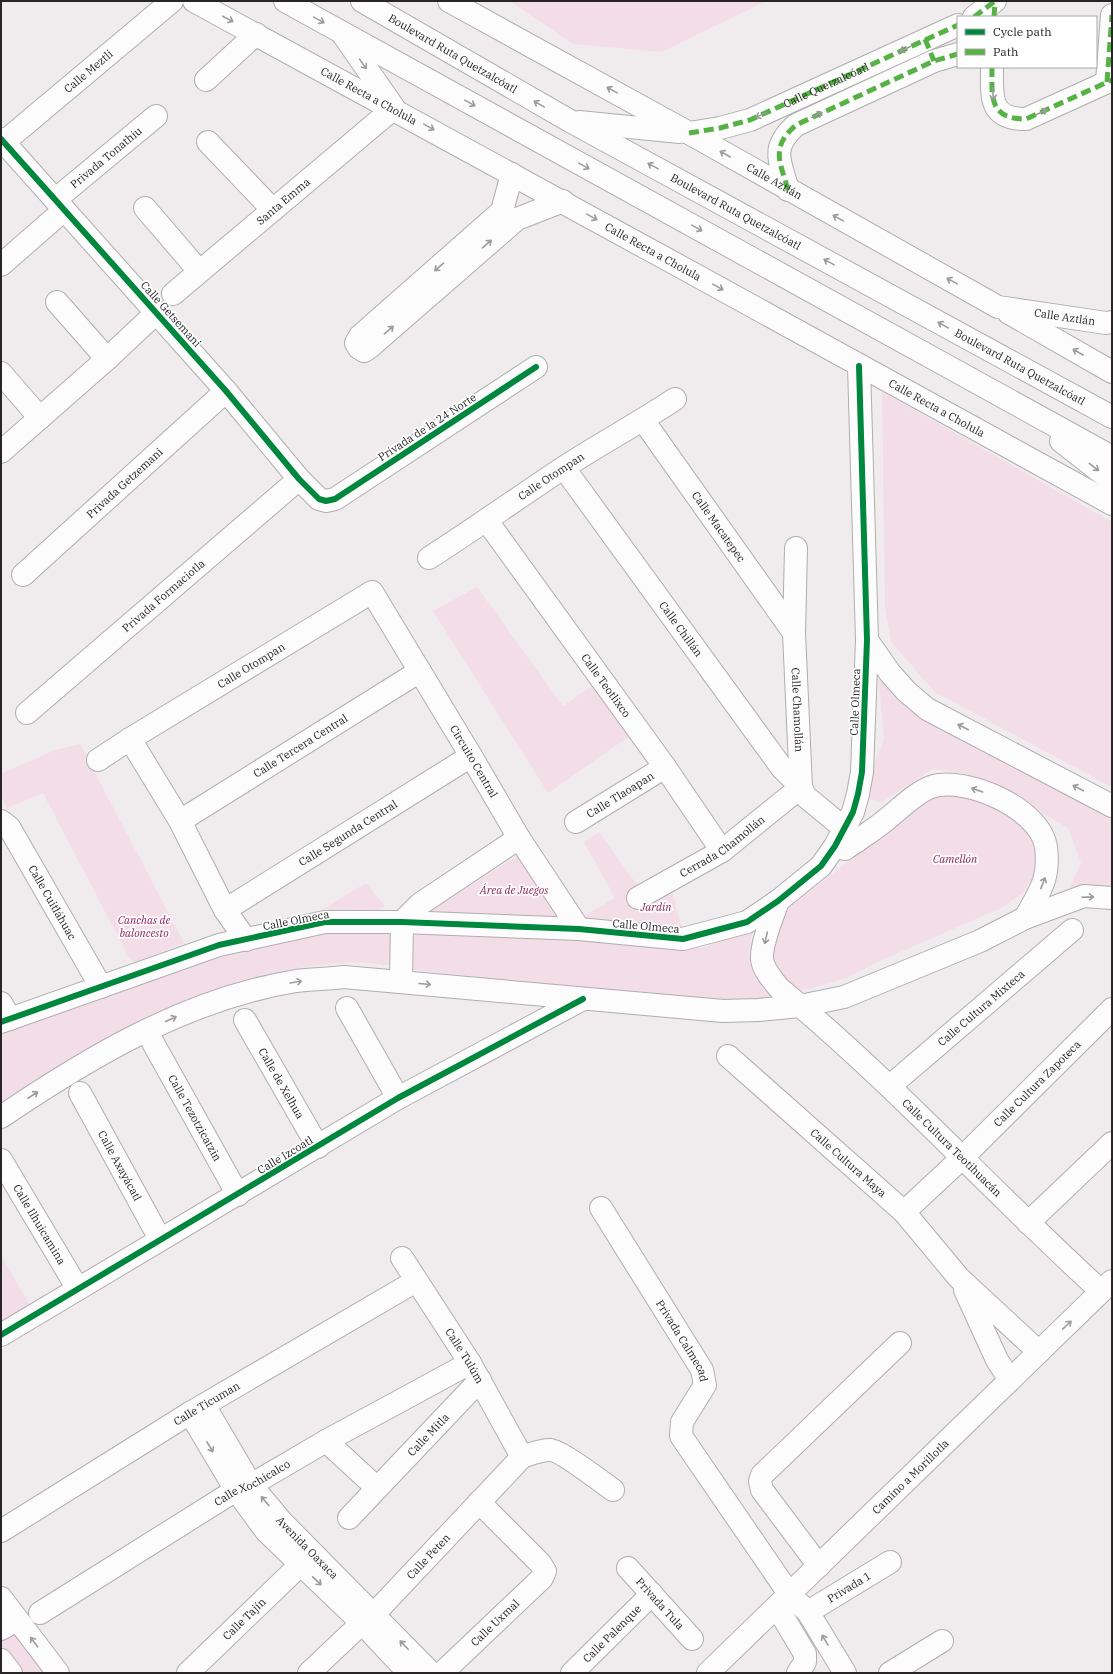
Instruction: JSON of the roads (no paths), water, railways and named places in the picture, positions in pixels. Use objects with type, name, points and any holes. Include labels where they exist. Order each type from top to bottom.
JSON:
[{"type":"street","name":"Calle Meztli","points":[[2,140],[172,1]]},
{"type":"street","name":"Calle Recta a Cholula","points":[[194,1],[394,108],[859,366],[1112,504]]},
{"type":"street","points":[[285,1],[1112,457]]},
{"type":"street","name":"Boulevard Ruta Quetzalcóatl","points":[[362,1],[570,120],[1112,417]]},
{"type":"street","name":"Calle Aztlán","points":[[449,1],[998,306],[1112,322]]},
{"type":"street","points":[[975,16],[995,1]]},
{"type":"street","points":[[994,16],[995,1]]},
{"type":"street","points":[[992,68],[992,97],[994,104],[1000,111],[1014,119],[1026,119],[1110,81],[1112,15]]},
{"type":"street","name":"Calle Quetzalcóatl","points":[[689,133],[720,128],[750,120],[957,25]]},
{"type":"street","points":[[341,32],[394,108]]},
{"type":"street","points":[[206,80],[256,34]]},
{"type":"street","points":[[925,39],[934,61]]},
{"type":"street","points":[[788,190],[779,155],[781,144],[786,134],[796,125],[934,61],[957,54]]},
{"type":"street","name":"Santa Emma","points":[[173,294],[394,108]]},
{"type":"street","name":"Privada Tonathiu","points":[[1,265],[60,205],[156,116]]},
{"type":"street","points":[[570,120],[689,133]]},
{"type":"street","name":"Calle Getsemani","points":[[2,140],[226,391],[299,479],[320,498],[326,501]]},
{"type":"street","points":[[208,142],[273,210]]},
{"type":"street","points":[[512,174],[502,211],[360,336],[356,343],[358,348],[364,351],[370,347],[517,219],[563,201]]},
{"type":"street","points":[[144,208],[199,271]]},
{"type":"street","points":[[57,302],[107,360]]},
{"type":"street","points":[[998,306],[1112,372]]},
{"type":"street","points":[[1,452],[107,360],[156,314]]},
{"type":"street","name":"Calle Olmeca","points":[[4,1015],[101,987],[220,945],[325,922],[402,922],[579,929],[683,939],[747,922],[778,901],[822,866],[852,827],[862,772],[867,640],[859,366]]},
{"type":"street","name":"Privada de la 24 Norte","points":[[326,501],[335,499],[536,367]]},
{"type":"street","points":[[1,373],[40,418]]},
{"type":"street","name":"Privada Getzemani","points":[[23,575],[226,391]]},
{"type":"street","name":"Calle Otompan","points":[[429,558],[487,521],[564,468],[675,399]]},
{"type":"street","points":[[1008,400],[1112,481]]},
{"type":"street","name":"Calle Macatepec","points":[[643,420],[794,633]]},
{"type":"street","name":"Calle Chillán","points":[[564,468],[782,768],[801,787],[811,790],[852,827],[887,819],[920,792],[931,787],[944,784],[958,784],[987,793],[1019,810],[1031,820],[1039,831],[1046,845],[1046,867],[1044,882],[1025,918]]},
{"type":"street","name":"Privada Formaciotla","points":[[27,713],[299,479]]},
{"type":"street","name":"Calle Teotlixco","points":[[487,521],[665,767],[722,851]]},
{"type":"street","name":"Calle Chamollán","points":[[796,548],[794,633],[801,787]]},
{"type":"street","name":"Calle Otompan","points":[[98,760],[372,592]]},
{"type":"street","name":"Circuito Central","points":[[372,592],[519,838],[579,929]]},
{"type":"street","points":[[867,640],[890,673],[906,691],[927,709],[1112,806]]},
{"type":"street","name":"Calle Tercera Central","points":[[180,821],[420,671]]},
{"type":"street","points":[[130,739],[180,821],[225,910],[246,940]]},
{"type":"street","name":"Calle Segunda Central","points":[[225,910],[471,756]]},
{"type":"street","name":"Calle Tlaoapan","points":[[576,822],[665,767]]},
{"type":"street","name":"Cerrada Chamollán","points":[[638,898],[722,851],[801,787]]},
{"type":"street","name":"Calle Cuitláhuac","points":[[1,821],[9,827],[101,987]]},
{"type":"street","points":[[401,982],[402,922],[420,904],[519,838]]},
{"type":"street","points":[[1,1117],[68,1073],[146,1030],[198,1007],[239,994],[296,981],[344,977],[723,1011],[758,1010],[800,1006],[844,997],[980,940],[1025,918],[1084,896],[1112,898]]},
{"type":"street","name":"Calle Cultura Teotihuacán","points":[[778,901],[766,936],[762,959],[767,973],[779,988],[890,1086],[1028,1222],[1107,1286]]},
{"type":"street","name":"Calle Cultura Mixteca","points":[[890,1086],[1072,930]]},
{"type":"street","name":"Calle Izcoatl","points":[[1,1335],[78,1290],[160,1239],[238,1195],[398,1098],[583,999]]},
{"type":"street","points":[[347,1008],[398,1098]]},
{"type":"street","name":"Calle Cultura Zapoteca","points":[[904,1212],[1112,1009]]},
{"type":"street","name":"Calle de Xelhua","points":[[245,1020],[318,1147]]},
{"type":"street","name":"Calle Tezotzicatzin","points":[[152,1041],[238,1195]]},
{"type":"street","name":"Calle Cultura Maya","points":[[728,1056],[904,1212],[959,1278],[1039,1352]]},
{"type":"street","name":"Calle Axayácatl","points":[[80,1093],[160,1239]]},
{"type":"street","points":[[1028,1222],[1112,1143]]},
{"type":"street","name":"Calle Ilhuicamina","points":[[1,1160],[78,1290]]},
{"type":"street","name":"Privada Calmecad","points":[[601,1208],[702,1370],[705,1386],[682,1422],[681,1436],[783,1601]]},
{"type":"street","name":"Calle Tulúm","points":[[402,1258],[475,1372],[522,1457]]},
{"type":"street","name":"Calle Cultura Maya","points":[[959,1278],[997,1360],[1010,1380]]},
{"type":"street","name":"Calle Ticuman","points":[[1,1531],[197,1409],[416,1281]]},
{"type":"street","name":"Camino a Morillotla","points":[[708,1673],[1107,1286]]},
{"type":"street","points":[[819,1566],[762,1490],[760,1481],[762,1474],[900,1343]]},
{"type":"street","name":"Calle Xochicalco","points":[[40,1613],[243,1487],[326,1441],[475,1372]]},
{"type":"street","name":"Calle Mitla","points":[[349,1518],[377,1488],[475,1372]]},
{"type":"street","name":"Avenida Oaxaca","points":[[197,1409],[243,1487],[266,1531],[300,1565],[368,1619],[431,1673]]},
{"type":"street","points":[[326,1441],[377,1488]]},
{"type":"street","points":[[522,1457],[552,1450],[583,1468],[613,1490]]},
{"type":"street","name":"Calle Peten","points":[[309,1673],[368,1619],[522,1457]]},
{"type":"street","name":"Avenida Oaxaca","points":[[243,1487],[282,1522],[368,1619],[410,1673]]},
{"type":"street","name":"Calle Uxmal","points":[[442,1673],[542,1578],[545,1571],[540,1564],[479,1502]]},
{"type":"street","name":"Privada 1","points":[[808,1612],[890,1562]]},
{"type":"street","name":"Calle Tajín","points":[[188,1673],[300,1565]]},
{"type":"street","name":"Privada Tula","points":[[628,1568],[692,1639]]},
{"type":"street","name":"Calle Palenque","points":[[572,1673],[652,1594]]},
{"type":"street","points":[[1,1598],[9,1625],[58,1673]]},
{"type":"street","points":[[783,1601],[808,1612],[845,1673]]},
{"type":"street","points":[[783,1601],[806,1654],[804,1662],[798,1673]]},
{"type":"street","points":[[890,1673],[942,1641]]},
{"type":"street","points":[[1,1660],[11,1673]]},
{"type":"park label","name":"Camellón","points":[[955,859]]},
{"type":"park label","name":"Área de Juegos","points":[[514,890]]},
{"type":"park label","name":"Jardín","points":[[656,907]]},
{"type":"park label","name":"Canchas de baloncesto","points":[[144,926]]}]
